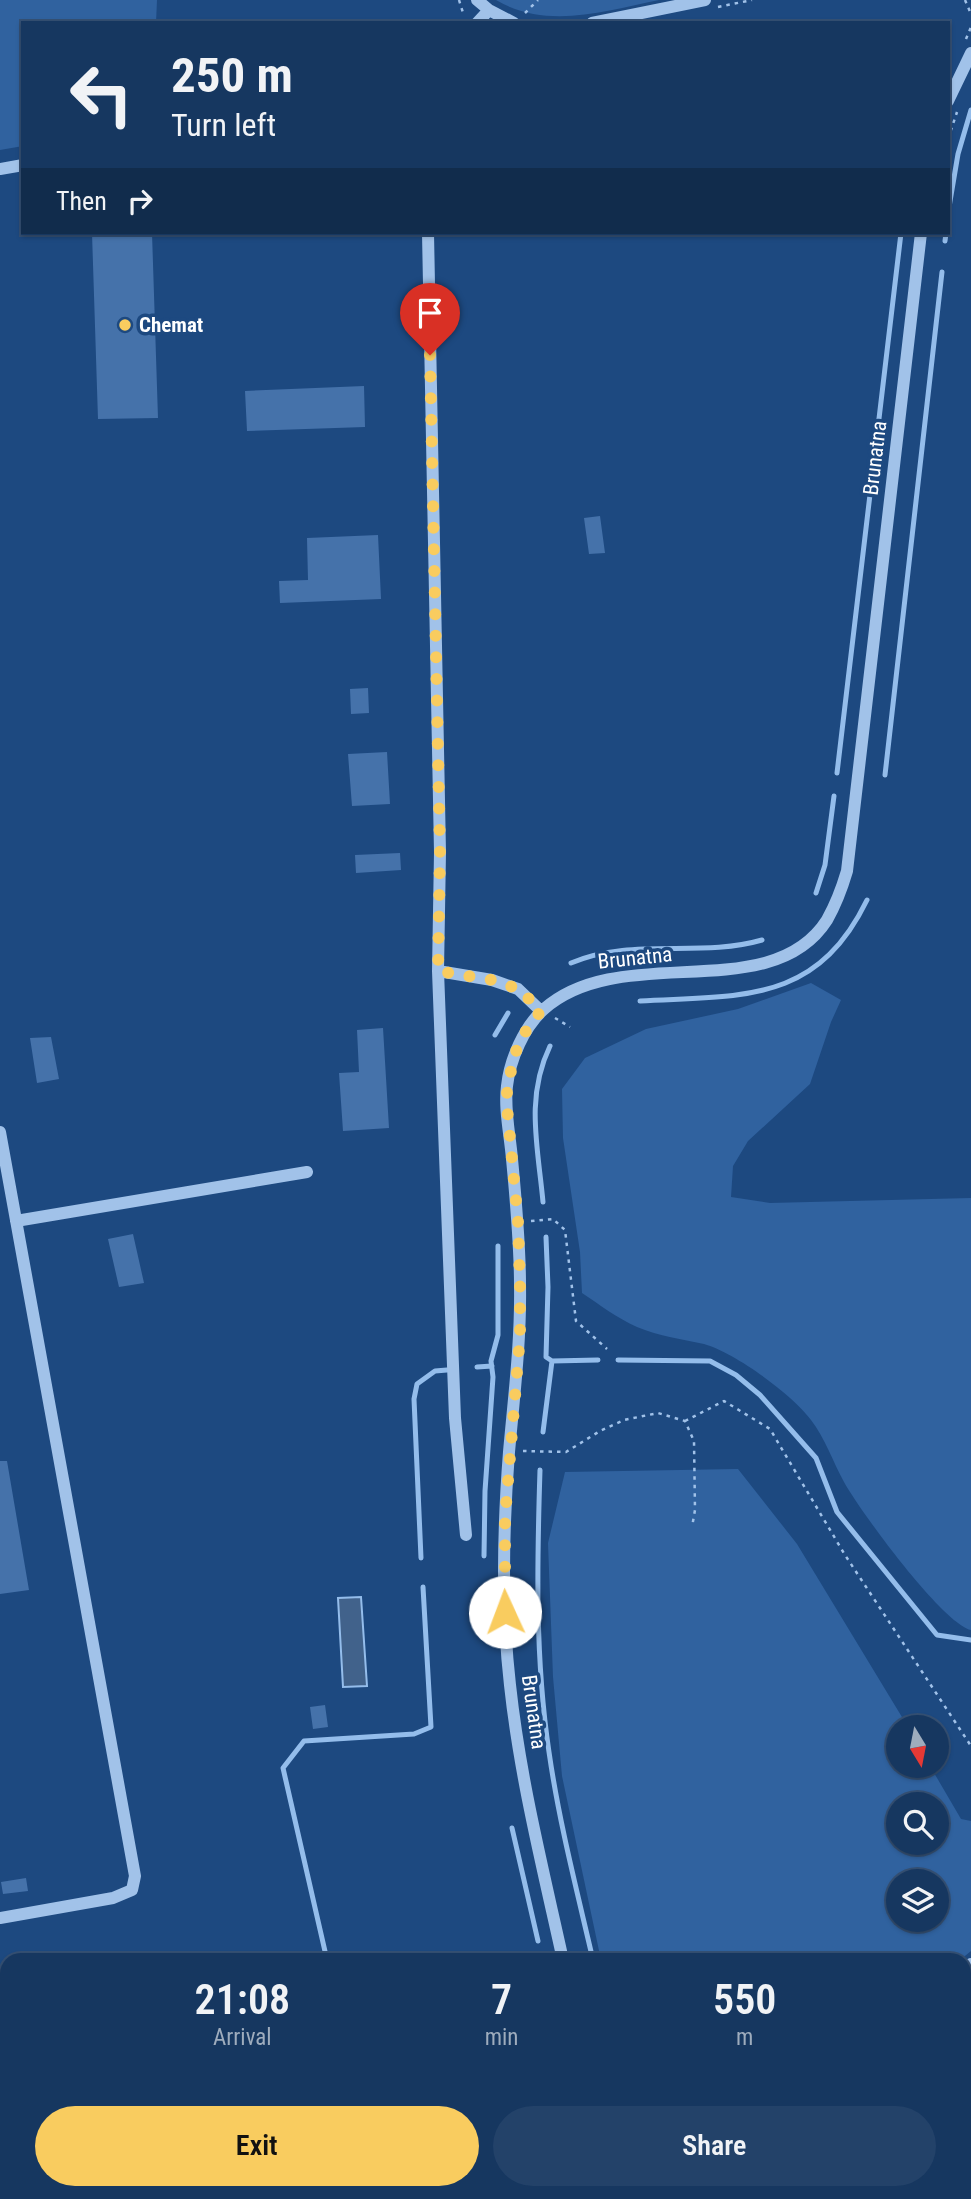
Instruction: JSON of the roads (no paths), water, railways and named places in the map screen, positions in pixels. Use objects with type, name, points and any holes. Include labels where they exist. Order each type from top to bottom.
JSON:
[{"type":"street","points":[[477,0],[489,10],[519,19]]},
{"type":"street","points":[[602,21],[705,0]]},
{"type":"street","points":[[479,21],[489,10]]},
{"type":"street","points":[[950,97],[971,53]]},
{"type":"street","points":[[0,169],[21,165]]},
{"type":"street","points":[[428,235],[440,852],[438,971],[455,1418],[466,1535]]},
{"type":"street","name":"Brunatna","points":[[562,1953],[531,1815],[510,1685],[503,1572],[509,1450],[520,1336],[520,1284],[507,1086],[517,1048],[528,1027],[541,1011],[572,989],[621,976],[760,966],[805,943],[825,923],[839,897],[847,871],[921,235]]},
{"type":"street","points":[[438,971],[492,980],[519,989],[541,1011]]},
{"type":"street","points":[[0,1132],[135,1876],[131,1889],[113,1898],[0,1918]]},
{"type":"street","points":[[16,1221],[307,1172]]},
{"type":"waterway","points":[[950,201],[958,154],[971,110]]},
{"type":"waterway","points":[[837,773],[901,235]]},
{"type":"waterway","points":[[945,241],[946,235]]},
{"type":"waterway","points":[[885,775],[942,272]]},
{"type":"waterway","points":[[816,893],[825,865],[834,796]]},
{"type":"waterway","points":[[640,1001],[743,994],[772,988],[799,977],[824,959],[847,934],[867,900]]},
{"type":"waterway","points":[[571,963],[618,951],[715,948],[762,940]]},
{"type":"waterway","points":[[495,1035],[508,1013]]},
{"type":"waterway","points":[[543,1202],[535,1104],[542,1065],[550,1046]]},
{"type":"waterway","points":[[543,1432],[552,1361],[546,1357],[546,1237]]},
{"type":"waterway","points":[[484,1556],[485,1491],[493,1377],[491,1361],[498,1335],[498,1246]]},
{"type":"waterway","points":[[552,1361],[598,1360]]},
{"type":"waterway","points":[[618,1360],[710,1361],[736,1375],[760,1395],[816,1458],[837,1512],[937,1635],[971,1640]]},
{"type":"waterway","points":[[477,1367],[492,1366]]},
{"type":"waterway","points":[[421,1558],[414,1399],[417,1384],[435,1371],[447,1370]]},
{"type":"waterway","points":[[540,1470],[538,1611],[544,1717],[558,1804],[591,1953]]},
{"type":"waterway","points":[[325,1953],[283,1768],[304,1741],[414,1734],[431,1727],[423,1587]]},
{"type":"waterway","points":[[485,1587],[487,1632]]},
{"type":"waterway","points":[[512,1828],[538,1941]]},
{"type":"place","name":"Chemat","points":[[125,325]]}]
